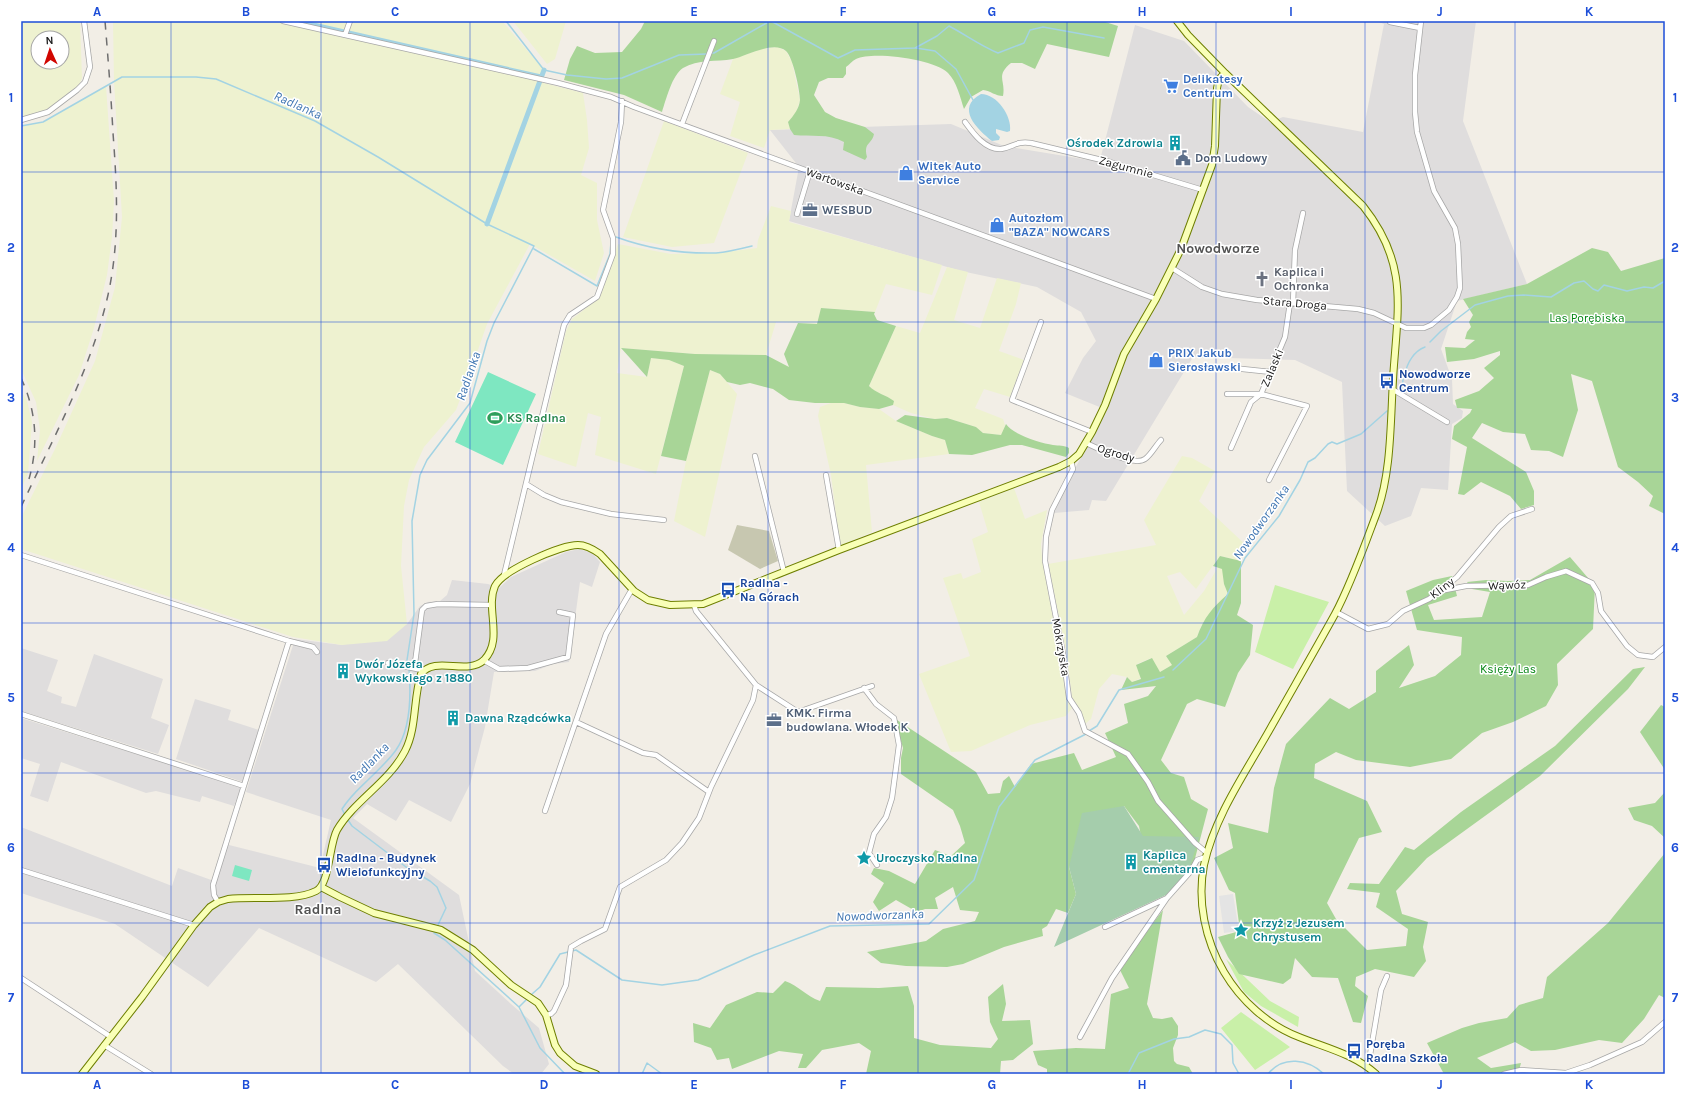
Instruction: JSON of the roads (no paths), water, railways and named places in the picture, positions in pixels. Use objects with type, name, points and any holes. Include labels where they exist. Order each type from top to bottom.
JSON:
[{"type":"street","points":[[21,120],[48,112],[85,82],[90,68],[84,21]]},
{"type":"street","name":"Wartowska","points":[[283,21],[558,83],[611,97],[1147,297],[1156,299]]},
{"type":"street","points":[[1177,21],[1188,35],[1224,73],[1354,197],[1378,227],[1391,256],[1397,279],[1399,297],[1398,325],[1392,389],[1389,447],[1382,498],[1372,528],[1336,612],[1230,799],[1215,829],[1207,855],[1201,897],[1207,934],[1217,960],[1237,992],[1258,1013],[1290,1034],[1351,1057],[1366,1066],[1372,1073]]},
{"type":"street","name":"Stara Droga","points":[[1172,268],[1212,292],[1257,300],[1358,309],[1374,313],[1406,328],[1417,329],[1431,325],[1449,310],[1457,297],[1460,288],[1458,244],[1455,228],[1434,191],[1417,132],[1415,112],[1416,75],[1421,21]]},
{"type":"street","points":[[345,35],[350,22]]},
{"type":"street","points":[[1390,22],[1420,28]]},
{"type":"street","points":[[682,124],[714,41]]},
{"type":"street","points":[[82,1074],[194,925],[210,907],[218,902],[238,898],[297,896],[316,891],[321,887],[336,831],[351,812],[387,774],[405,751],[413,724],[420,677],[424,671],[434,666],[473,666],[483,660],[488,654],[493,640],[492,606],[494,588],[504,575],[554,551],[566,547],[582,545],[594,549],[600,554],[640,596],[659,603],[670,605],[694,605],[722,597],[839,550],[1059,467],[1071,461],[1086,443],[1092,432],[1105,405],[1124,354],[1172,268],[1203,190],[1212,165],[1215,146],[1217,88],[1219,79],[1224,73]]},
{"type":"street","points":[[504,575],[564,324],[570,315],[597,297],[613,254],[613,238],[603,210],[621,122],[622,101]]},
{"type":"street","name":"Zagumnie","points":[[965,122],[974,134],[986,145],[993,148],[1001,149],[1021,142],[1031,143],[1110,162],[1203,190]]},
{"type":"street","points":[[797,214],[810,171]]},
{"type":"street","name":"Zalaski","points":[[1231,448],[1251,402],[1260,394],[1271,372],[1285,337],[1292,303],[1295,250],[1302,213]]},
{"type":"street","points":[[1040,322],[1012,400],[1092,432]]},
{"type":"street","points":[[1233,368],[1271,372]]},
{"type":"street","points":[[1392,389],[1447,422]]},
{"type":"street","points":[[1227,394],[1260,394],[1306,406],[1269,480]]},
{"type":"street","name":"Ogrody","points":[[1086,443],[1115,456],[1138,461],[1145,459],[1160,440]]},
{"type":"street","points":[[755,456],[784,572]]},
{"type":"street","name":"Mokrzyska","points":[[1071,461],[1073,469],[1052,510],[1046,536],[1045,561],[1064,654],[1070,698],[1079,713],[1085,731],[1128,754],[1148,782],[1158,801],[1207,855]]},
{"type":"street","points":[[826,475],[839,550]]},
{"type":"street","points":[[526,484],[544,495],[561,502],[611,514],[664,520]]},
{"type":"street","name":"Kliny","points":[[1336,612],[1368,629],[1388,624],[1403,611],[1429,599],[1457,577],[1499,527],[1507,520],[1517,514],[1532,509]]},
{"type":"street","points":[[21,555],[289,641],[313,647],[317,652]]},
{"type":"street","name":"Wąwóz","points":[[1440,591],[1466,586],[1528,585],[1546,577],[1566,571],[1592,583],[1598,593],[1601,611],[1627,646],[1638,654],[1653,657],[1665,647]]},
{"type":"street","points":[[545,811],[606,634],[632,589]]},
{"type":"street","points":[[424,671],[415,663],[422,610],[426,606],[438,604],[492,606]]},
{"type":"street","points":[[694,605],[696,611],[756,685],[798,712],[872,686]]},
{"type":"street","points":[[483,660],[499,669],[528,668],[568,658],[572,615],[559,612]]},
{"type":"street","points":[[218,902],[214,895],[213,885],[289,641]]},
{"type":"street","points":[[388,663],[424,671]]},
{"type":"street","points":[[546,1015],[551,1014],[554,1011],[566,985],[571,948],[581,941],[605,929],[620,887],[666,860],[682,842],[699,818],[753,700],[756,685]]},
{"type":"street","points":[[864,688],[876,704],[894,718],[899,745],[892,798],[886,818],[874,834],[868,853],[877,865]]},
{"type":"street","points":[[21,714],[244,786]]},
{"type":"street","points":[[576,722],[643,753],[656,754],[710,792]]},
{"type":"street","points":[[1080,1037],[1112,978],[1167,898],[1192,871],[1197,860],[1207,855]]},
{"type":"street","points":[[21,870],[194,925]]},
{"type":"street","points":[[321,887],[374,912],[436,929],[473,950],[510,985],[538,1004],[546,1015],[554,1044],[560,1053],[575,1066],[596,1074]]},
{"type":"street","points":[[1105,927],[1167,898]]},
{"type":"street","points":[[1366,1066],[1370,1056],[1381,990],[1387,976]]},
{"type":"street","points":[[21,978],[111,1037]]},
{"type":"street","points":[[1504,1074],[1521,1070],[1566,1073],[1590,1065],[1642,1042],[1665,1022]]},
{"type":"street","points":[[104,1045],[151,1074]]},
{"type":"water","points":[[981,94],[987,95],[998,102],[1009,119],[1010,131],[1007,132],[996,129],[996,133],[1000,137],[999,140],[992,141],[980,131],[971,118],[969,112],[970,106],[973,100]]},
{"type":"waterway","points":[[296,21],[541,77]]},
{"type":"waterway","points":[[506,21],[544,70],[567,75],[606,79],[622,78],[679,55],[707,54]]},
{"type":"waterway","points":[[711,53],[714,53],[770,21]]},
{"type":"waterway","points":[[771,21],[838,58],[855,50],[915,48],[937,36],[949,26],[998,53],[1024,43],[1030,30],[1043,27],[1104,38]]},
{"type":"waterway","points":[[916,48],[935,51],[956,69],[973,100]]},
{"type":"waterway","points":[[487,224],[544,70]]},
{"type":"waterway","name":"Radlanka","points":[[21,126],[43,122],[122,77],[196,77],[216,79],[315,121],[378,157],[487,224],[534,246],[494,323],[487,341],[470,403],[427,460],[420,475],[412,521],[414,614],[407,660],[408,665]]},
{"type":"waterway","points":[[616,237],[653,248],[690,253],[720,253],[752,246]]},
{"type":"waterway","points":[[534,249],[597,286],[610,254],[611,242]]},
{"type":"waterway","name":"Nowodworzanka","points":[[1430,342],[1441,331],[1475,305],[1508,296],[1524,295],[1551,297],[1574,283],[1584,281],[1593,289],[1598,291],[1604,285],[1627,291],[1644,287],[1653,288],[1665,281]]},
{"type":"waterway","name":"Nowodworzanka","points":[[1405,374],[1407,366],[1412,358],[1418,351],[1425,347]]},
{"type":"waterway","name":"Nowodworzanka","points":[[1402,392],[1403,379]]},
{"type":"waterway","name":"Nowodworzanka","points":[[1173,670],[1206,639],[1245,558],[1279,516],[1300,480],[1308,462],[1315,458],[1328,444],[1332,442],[1337,444],[1361,434],[1387,411]]},
{"type":"waterway","name":"Radlanka","points":[[345,815],[342,809],[345,804],[355,792],[381,768],[401,742],[405,732],[409,711],[409,669]]},
{"type":"waterway","name":"Nowodworzanka","points":[[1089,731],[1097,726],[1119,690],[1164,677]]},
{"type":"waterway","name":"Nowodworzanka","points":[[572,951],[576,950],[622,980],[662,985],[698,980],[754,955],[830,926],[929,924],[974,880],[999,807],[1035,760],[1086,734]]},
{"type":"waterway","name":"Radlanka","points":[[348,820],[352,826],[406,867],[430,881],[437,887],[446,908],[437,927]]},
{"type":"waterway","name":"Radlanka","points":[[435,930],[434,933],[445,940],[519,1007],[540,1048],[565,1074]]},
{"type":"waterway","name":"Nowodworzanka","points":[[532,994],[540,987],[560,954],[568,952]]},
{"type":"waterway","points":[[519,1007],[526,1000]]},
{"type":"waterway","points":[[1128,1074],[1139,1053],[1174,1039],[1189,1037],[1205,1030],[1221,1034],[1232,1045],[1233,1063],[1239,1074]]},
{"type":"waterway","points":[[1268,1074],[1281,1064],[1296,1061],[1311,1065],[1324,1074]]},
{"type":"waterway","name":"Radlanka","points":[[642,1074],[647,1063],[662,1074]]},
{"type":"railway","points":[[21,507],[70,403],[92,350],[101,323],[112,275],[116,234],[116,174],[105,21]]},
{"type":"railway","points":[[21,378],[30,402],[34,427],[34,453],[29,479]]},
{"type":"place","name":"Delikatesy Centrum","points":[[1171,86]]},
{"type":"place","name":"Ośrodek Zdrowia","points":[[1175,143]]},
{"type":"place","name":"Dom Ludowy","points":[[1183,158]]},
{"type":"place","name":"Witek Auto Service","points":[[906,173]]},
{"type":"place","name":"WESBUD","points":[[810,210]]},
{"type":"place","name":"Autozłom \"BAZA\" NOWCARS","points":[[997,225]]},
{"type":"place","name":"Kaplica i Ochronka","points":[[1262,279]]},
{"type":"place","name":"PRIX Jakub Sierosławski","points":[[1156,360]]},
{"type":"place","name":"Nowodworze Centrum","points":[[1387,381]]},
{"type":"place","name":"KS Radlna","points":[[495,418]]},
{"type":"place","name":"Radlna - Na Górach","points":[[728,590]]},
{"type":"place","name":"Dwór Józefa Wykowskiego z 1880","points":[[343,671]]},
{"type":"place","name":"Dawna Rządcówka","points":[[453,718]]},
{"type":"place","name":"KMK. Firma budowlana. Włodek K","points":[[774,720]]},
{"type":"place","name":"Uroczysko Radlna","points":[[864,858]]},
{"type":"place","name":"Kaplica cmentarna","points":[[1131,862]]},
{"type":"place","name":"Radlna - Budynek Wielofunkcyjny","points":[[324,865]]},
{"type":"place","name":"Krzyż z Jezusem Chrystusem","points":[[1241,930]]},
{"type":"place","name":"Poręba Radlna Szkoła","points":[[1354,1051]]},
{"type":"district","name":"Nowodworze","points":[[1218,248]]},
{"type":"district","name":"Radlna","points":[[318,909]]},
{"type":"park label","name":"Las Porębiska","points":[[1587,318]]},
{"type":"park label","name":"Księży Las","points":[[1508,669]]}]
